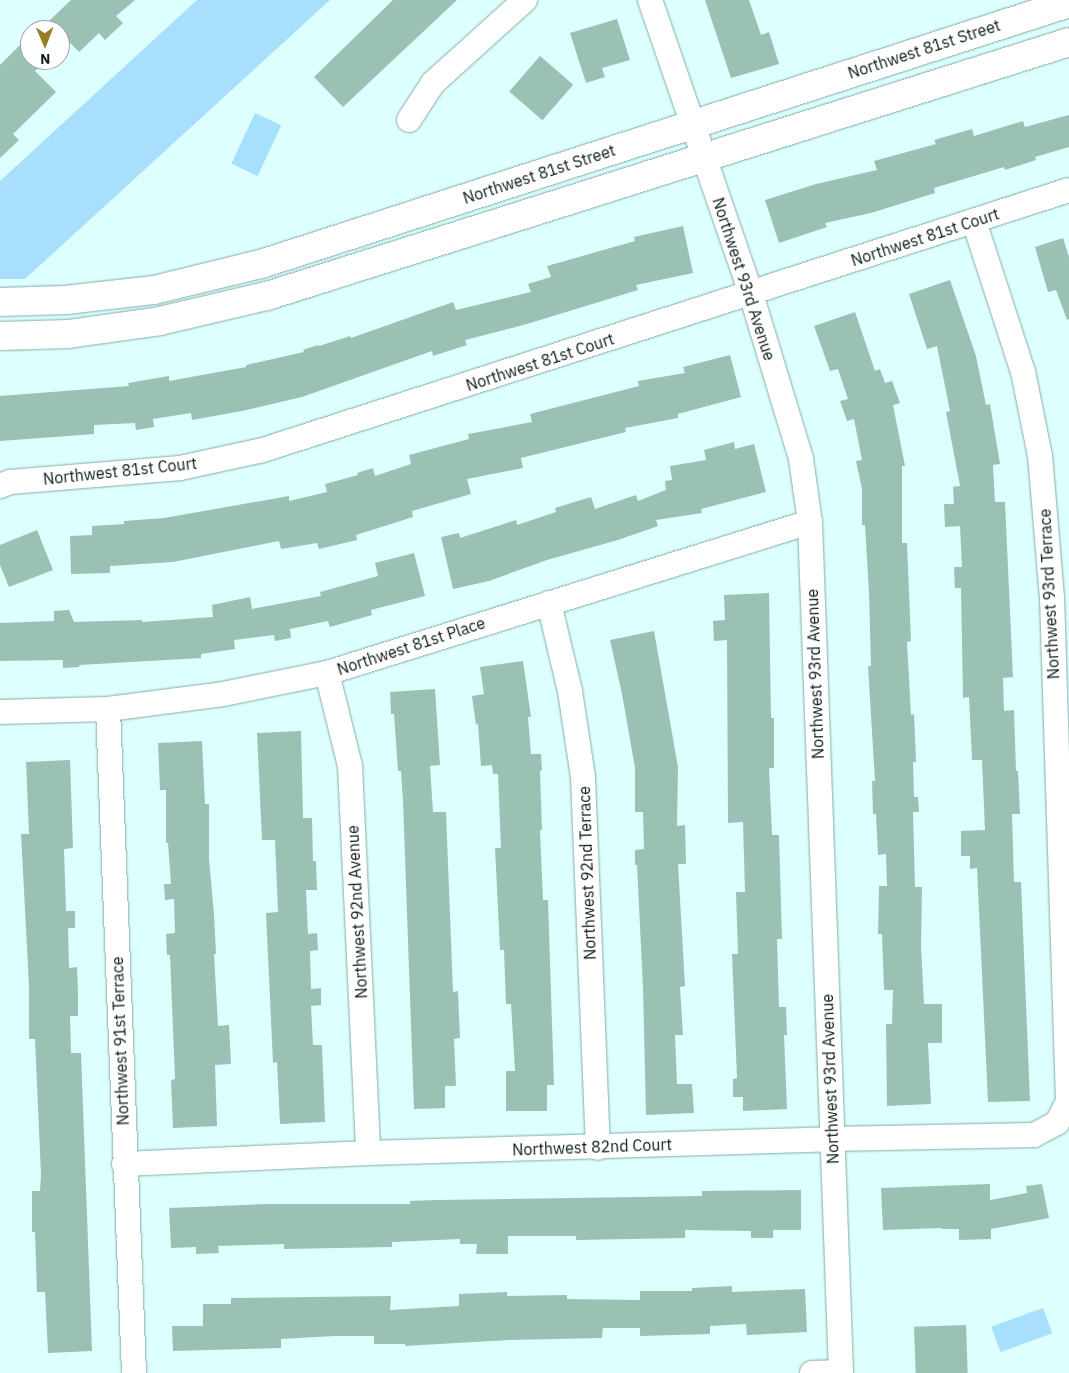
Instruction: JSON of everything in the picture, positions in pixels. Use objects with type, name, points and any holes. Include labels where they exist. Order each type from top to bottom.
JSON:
[{"type":"street","points":[[409,120],[433,83],[524,0]]},
{"type":"street","name":"Northwest 93rd Avenue","points":[[650,0],[751,294],[801,459],[810,522],[841,1372]]},
{"type":"street","name":"Northwest 81st Street","points":[[0,302],[66,300],[154,290],[262,264],[1069,3]]},
{"type":"street","name":"Northwest 81st Street","points":[[0,336],[68,334],[151,322],[268,296],[1069,42]]},
{"type":"street","name":"Northwest 81st Court","points":[[0,486],[10,482],[180,468],[263,450],[1069,190]]},
{"type":"street","name":"Northwest 93rd Terrace","points":[[974,221],[1023,372],[1040,456],[1061,599],[1068,1101],[1057,1123]]},
{"type":"street","name":"Northwest 81st Place","points":[[0,712],[108,709],[223,694],[327,673],[549,602],[810,522]]},
{"type":"street","name":"Northwest 92nd Terrace","points":[[549,602],[570,691],[583,777],[598,1148]]},
{"type":"street","name":"Northwest 92nd Avenue","points":[[327,673],[350,766],[368,1153]]},
{"type":"street","name":"Northwest 91st Terrace","points":[[108,709],[124,1164],[134,1373]]},
{"type":"street","name":"Northwest 82nd Court","points":[[124,1164],[368,1153],[1034,1135],[1057,1123]]},
{"type":"street","points":[[812,1373],[841,1372]]},
{"type":"water","points":[[197,0],[330,0],[25,279],[0,279],[0,181]]},
{"type":"water","points":[[255,113],[281,125],[258,176],[231,164]]},
{"type":"water","points":[[1043,1308],[1052,1333],[1001,1352],[991,1327]]},
{"type":"building","points":[[71,0],[135,0],[116,16],[123,23],[105,40],[99,33],[79,52],[70,43],[70,20],[50,20]]},
{"type":"building","points":[[393,0],[457,0],[343,107],[314,77]]},
{"type":"building","points":[[705,0],[749,0],[761,35],[769,32],[779,64],[731,78]]},
{"type":"building","points":[[617,19],[630,60],[602,68],[605,77],[586,83],[570,33]]},
{"type":"building","points":[[20,45],[20,70],[36,70],[56,92],[13,134],[19,140],[0,158],[0,65]]},
{"type":"building","points":[[540,56],[573,85],[542,120],[509,91]]},
{"type":"building","points":[[1069,115],[1069,147],[1035,157],[1036,160],[1005,170],[1004,167],[934,188],[935,193],[871,213],[825,223],[827,227],[779,243],[765,200],[816,184],[877,170],[874,161],[936,144],[934,140],[972,129],[974,136],[1023,121],[1025,127]]},
{"type":"building","points":[[683,226],[693,273],[636,285],[638,290],[527,324],[465,340],[467,345],[433,356],[432,351],[302,397],[242,411],[192,420],[191,413],[153,419],[154,427],[136,430],[135,423],[94,425],[94,434],[0,441],[0,396],[129,386],[128,383],[169,376],[169,381],[246,367],[246,365],[304,352],[303,350],[350,336],[351,338],[453,302],[456,310],[531,292],[528,284],[551,277],[547,266],[635,241],[634,237]]},
{"type":"building","points":[[1063,238],[1069,257],[1069,319],[1067,320],[1056,290],[1048,292],[1035,247]]},
{"type":"building","points":[[950,280],[976,356],[986,405],[990,404],[1000,464],[993,465],[995,502],[1005,502],[1013,677],[1003,678],[1004,711],[1014,710],[1016,771],[1018,771],[1020,814],[1012,814],[1014,882],[1021,882],[1030,1101],[988,1102],[977,868],[970,869],[970,856],[961,856],[961,831],[985,830],[982,760],[972,760],[969,697],[963,698],[961,588],[955,588],[954,567],[962,567],[960,526],[945,527],[944,504],[954,504],[953,487],[960,486],[946,412],[950,411],[937,346],[927,349],[909,294]]},
{"type":"building","points":[[855,312],[875,371],[880,369],[885,383],[892,381],[900,403],[893,405],[905,466],[902,466],[902,543],[907,543],[911,641],[907,642],[911,715],[914,714],[916,762],[913,762],[914,797],[918,797],[919,812],[913,812],[915,887],[922,887],[921,946],[924,1004],[942,1004],[942,1043],[928,1043],[931,1104],[887,1106],[886,1024],[892,1024],[893,990],[884,990],[882,934],[878,934],[879,886],[887,886],[886,854],[878,855],[876,814],[873,814],[872,781],[875,781],[868,666],[871,666],[869,593],[865,525],[862,525],[862,489],[856,461],[862,460],[854,419],[847,421],[840,401],[848,399],[838,369],[830,371],[814,326]]},
{"type":"building","points":[[730,355],[741,397],[678,414],[678,418],[625,428],[626,432],[521,458],[523,468],[467,479],[471,494],[412,511],[413,517],[356,535],[357,540],[319,549],[317,543],[281,549],[279,541],[173,562],[110,566],[110,573],[71,574],[70,536],[92,535],[92,526],[124,524],[124,521],[164,518],[289,496],[289,501],[327,492],[325,484],[358,475],[357,473],[373,468],[375,476],[411,464],[409,455],[469,439],[468,434],[532,422],[530,414],[639,386],[638,381],[685,373],[683,367]]},
{"type":"building","points":[[734,442],[735,449],[754,444],[766,492],[701,509],[702,513],[656,520],[658,526],[618,540],[547,560],[489,581],[453,589],[441,537],[459,533],[460,538],[516,520],[517,525],[556,512],[555,508],[591,497],[595,509],[636,495],[638,501],[666,490],[665,481],[672,480],[670,466],[706,460],[704,450]]},
{"type":"building","points":[[37,530],[53,570],[9,587],[0,565],[0,545]]},
{"type":"building","points":[[414,553],[425,596],[371,610],[372,615],[330,627],[328,621],[290,629],[291,638],[275,641],[274,635],[234,640],[235,649],[201,654],[201,658],[79,665],[80,667],[63,668],[63,660],[0,661],[0,623],[54,621],[54,611],[69,610],[74,622],[142,620],[142,622],[213,617],[212,605],[250,597],[252,609],[321,596],[320,592],[378,576],[375,563]]},
{"type":"building","points":[[769,593],[771,718],[774,718],[774,768],[769,768],[772,835],[779,835],[782,939],[777,939],[779,1007],[786,1007],[787,1035],[784,1035],[787,1109],[743,1111],[743,1097],[733,1097],[733,1079],[737,1078],[732,954],[738,954],[736,892],[745,892],[743,822],[728,823],[727,640],[714,641],[713,621],[725,620],[724,595]]},
{"type":"building","points":[[654,631],[678,767],[677,826],[685,825],[686,864],[678,864],[685,986],[680,987],[683,1035],[675,1035],[677,1084],[692,1084],[694,1113],[646,1115],[643,988],[637,865],[635,865],[635,850],[644,849],[643,812],[635,812],[635,768],[610,640]]},
{"type":"building","points":[[523,661],[531,717],[528,717],[531,754],[541,754],[542,770],[540,771],[542,830],[540,830],[543,900],[548,900],[554,1085],[547,1085],[547,1111],[506,1111],[506,1071],[515,1071],[511,1004],[506,1004],[504,950],[500,950],[495,848],[501,848],[498,774],[493,774],[492,765],[481,766],[478,724],[476,725],[472,696],[484,694],[480,667]]},
{"type":"building","points":[[435,689],[440,765],[430,766],[433,812],[446,812],[453,992],[458,991],[460,1038],[454,1039],[456,1086],[445,1086],[445,1108],[414,1109],[403,801],[401,771],[398,771],[394,714],[391,714],[390,692]]},
{"type":"building","points":[[301,731],[303,818],[312,818],[313,861],[316,861],[317,890],[306,890],[308,934],[317,933],[318,950],[310,951],[311,989],[321,988],[321,1005],[311,1006],[313,1045],[322,1045],[325,1122],[280,1124],[277,1062],[273,1063],[266,913],[278,912],[275,840],[262,840],[257,733]]},
{"type":"building","points":[[202,741],[205,804],[209,804],[209,859],[214,914],[218,1026],[229,1025],[231,1064],[215,1065],[217,1126],[173,1128],[171,1080],[175,1079],[170,955],[167,955],[166,934],[175,933],[174,899],[165,900],[164,884],[171,884],[168,843],[166,843],[166,790],[160,790],[158,743]]},
{"type":"building","points":[[70,760],[73,848],[64,849],[66,911],[75,911],[75,928],[68,928],[69,968],[77,967],[78,993],[78,1016],[70,1016],[71,1053],[81,1053],[92,1351],[48,1353],[45,1292],[37,1292],[35,1232],[32,1232],[32,1191],[40,1191],[41,1175],[35,1039],[29,1039],[29,985],[21,834],[29,834],[26,762]]},
{"type":"building","points":[[990,1184],[990,1200],[1027,1193],[1026,1186],[1042,1184],[1049,1218],[991,1229],[991,1239],[959,1240],[959,1229],[883,1230],[881,1188]]},
{"type":"building","points":[[801,1190],[801,1230],[773,1230],[773,1238],[751,1238],[751,1231],[685,1230],[685,1238],[576,1240],[576,1236],[508,1236],[508,1254],[476,1254],[477,1244],[460,1244],[460,1239],[392,1242],[392,1247],[284,1249],[284,1244],[218,1246],[219,1253],[196,1254],[196,1247],[171,1248],[169,1208],[266,1204],[410,1204],[410,1201],[436,1200],[702,1196],[702,1191]]},
{"type":"building","points":[[732,1286],[732,1292],[805,1289],[807,1332],[747,1335],[746,1324],[710,1326],[710,1334],[640,1336],[640,1328],[603,1328],[602,1338],[509,1340],[405,1346],[405,1344],[374,1344],[374,1336],[334,1336],[281,1339],[281,1348],[173,1351],[172,1326],[203,1326],[203,1304],[231,1304],[231,1298],[391,1296],[390,1310],[459,1306],[459,1294],[507,1292],[507,1296],[567,1295],[567,1299],[640,1300],[640,1291],[692,1291],[692,1288]]},
{"type":"building","points":[[966,1325],[968,1373],[916,1373],[914,1327]]}]
